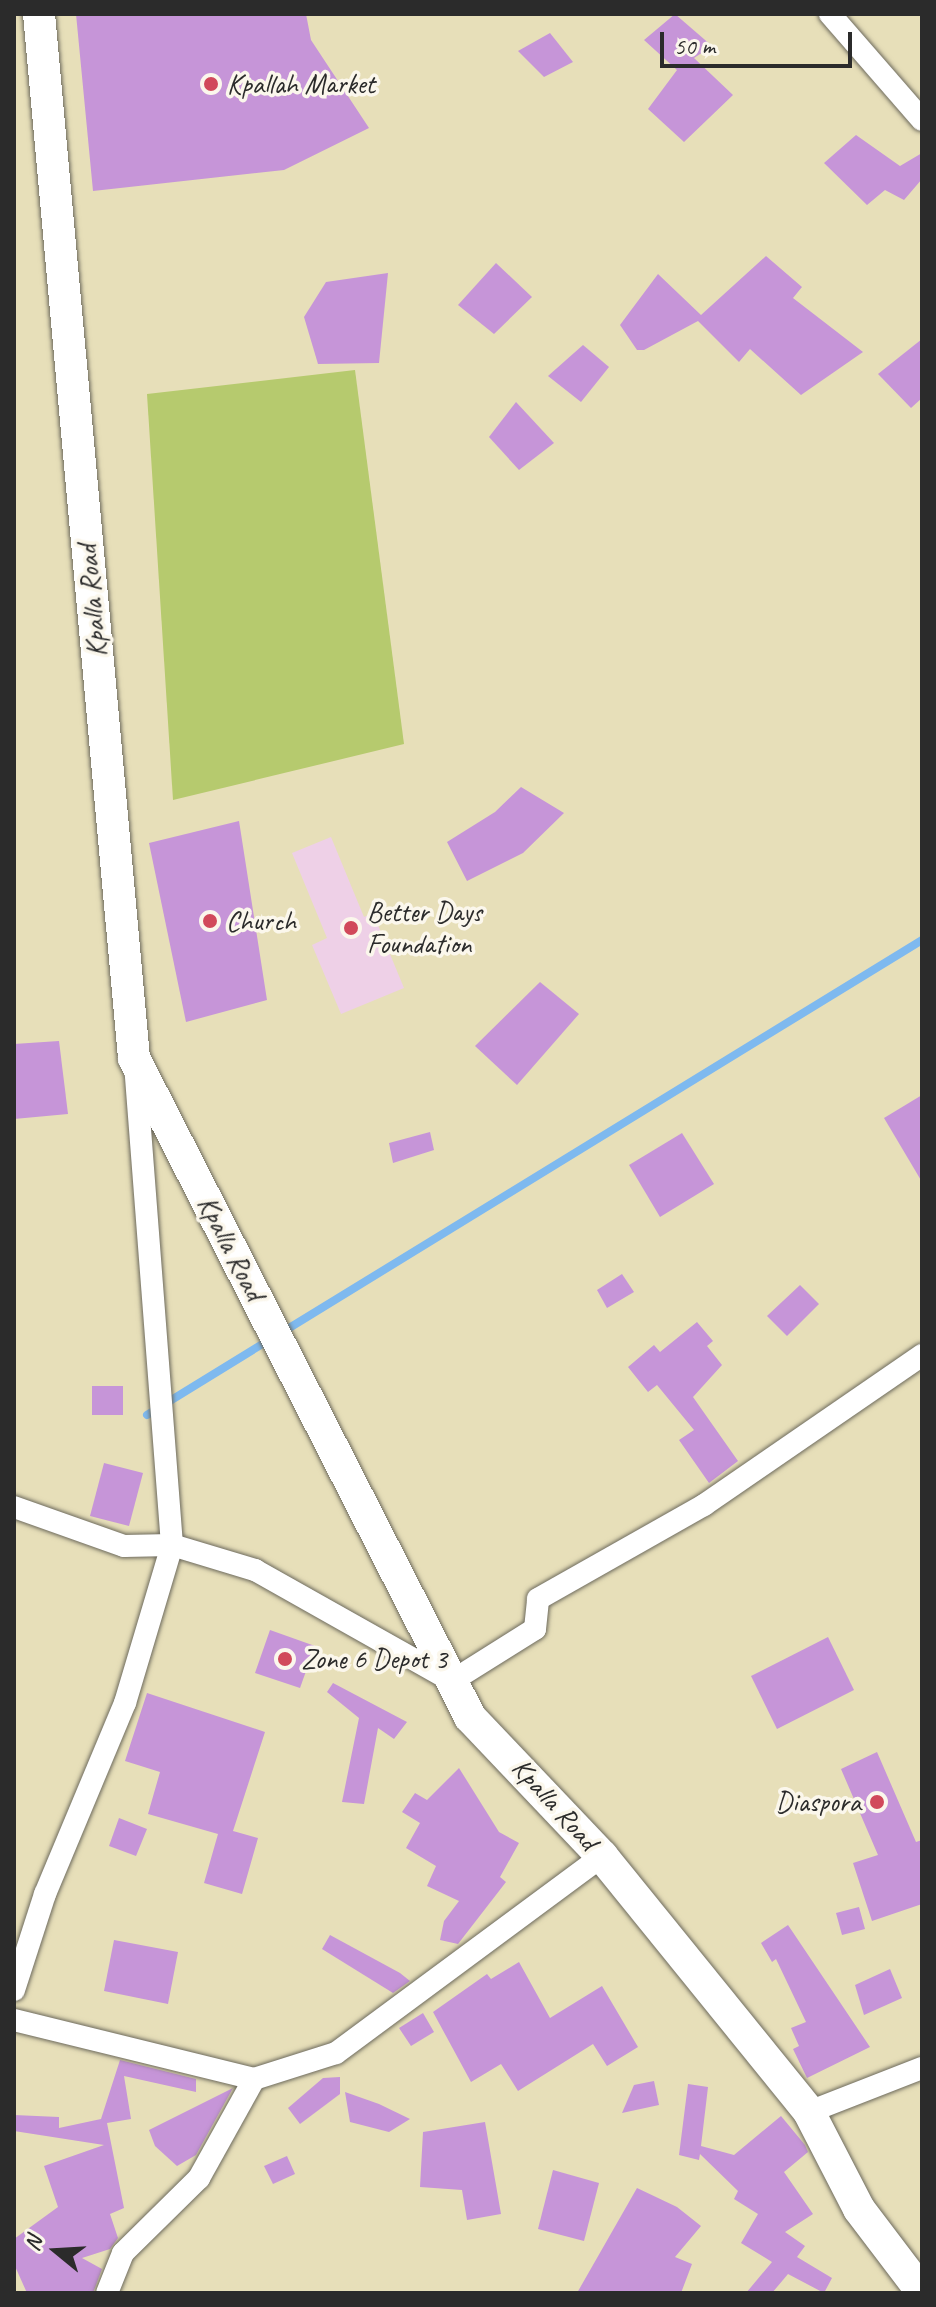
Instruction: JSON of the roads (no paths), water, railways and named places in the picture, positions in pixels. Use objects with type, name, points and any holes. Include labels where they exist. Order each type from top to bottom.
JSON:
[{"type":"street","name":"Kpalla Road","points":[[39,14],[134,1058],[470,1717],[602,1856],[809,2112],[859,2209],[922,2292]]},
{"type":"street","points":[[830,14],[922,120]]},
{"type":"street","points":[[14,1990],[45,1894],[125,1703],[172,1545],[134,1058]]},
{"type":"street","points":[[14,1507],[124,1546],[172,1545],[255,1570],[452,1681],[535,1629],[538,1599],[704,1505],[922,1355]]},
{"type":"street","points":[[14,2020],[254,2079],[336,2053],[602,1856]]},
{"type":"street","points":[[809,2112],[922,2068]]},
{"type":"street","points":[[107,2293],[123,2253],[199,2178],[254,2079]]},
{"type":"waterway","points":[[281,1333],[922,940]]},
{"type":"waterway","points":[[147,1415],[269,1340]]},
{"type":"place","name":"Kpallah Market","points":[[211,84]]},
{"type":"place","name":"Church","points":[[210,921]]},
{"type":"place","name":"Better Days Foundation","points":[[351,928]]},
{"type":"place","name":"Zone 6 Depot 3","points":[[285,1659]]},
{"type":"place","name":"Diaspora","points":[[877,1802]]}]
